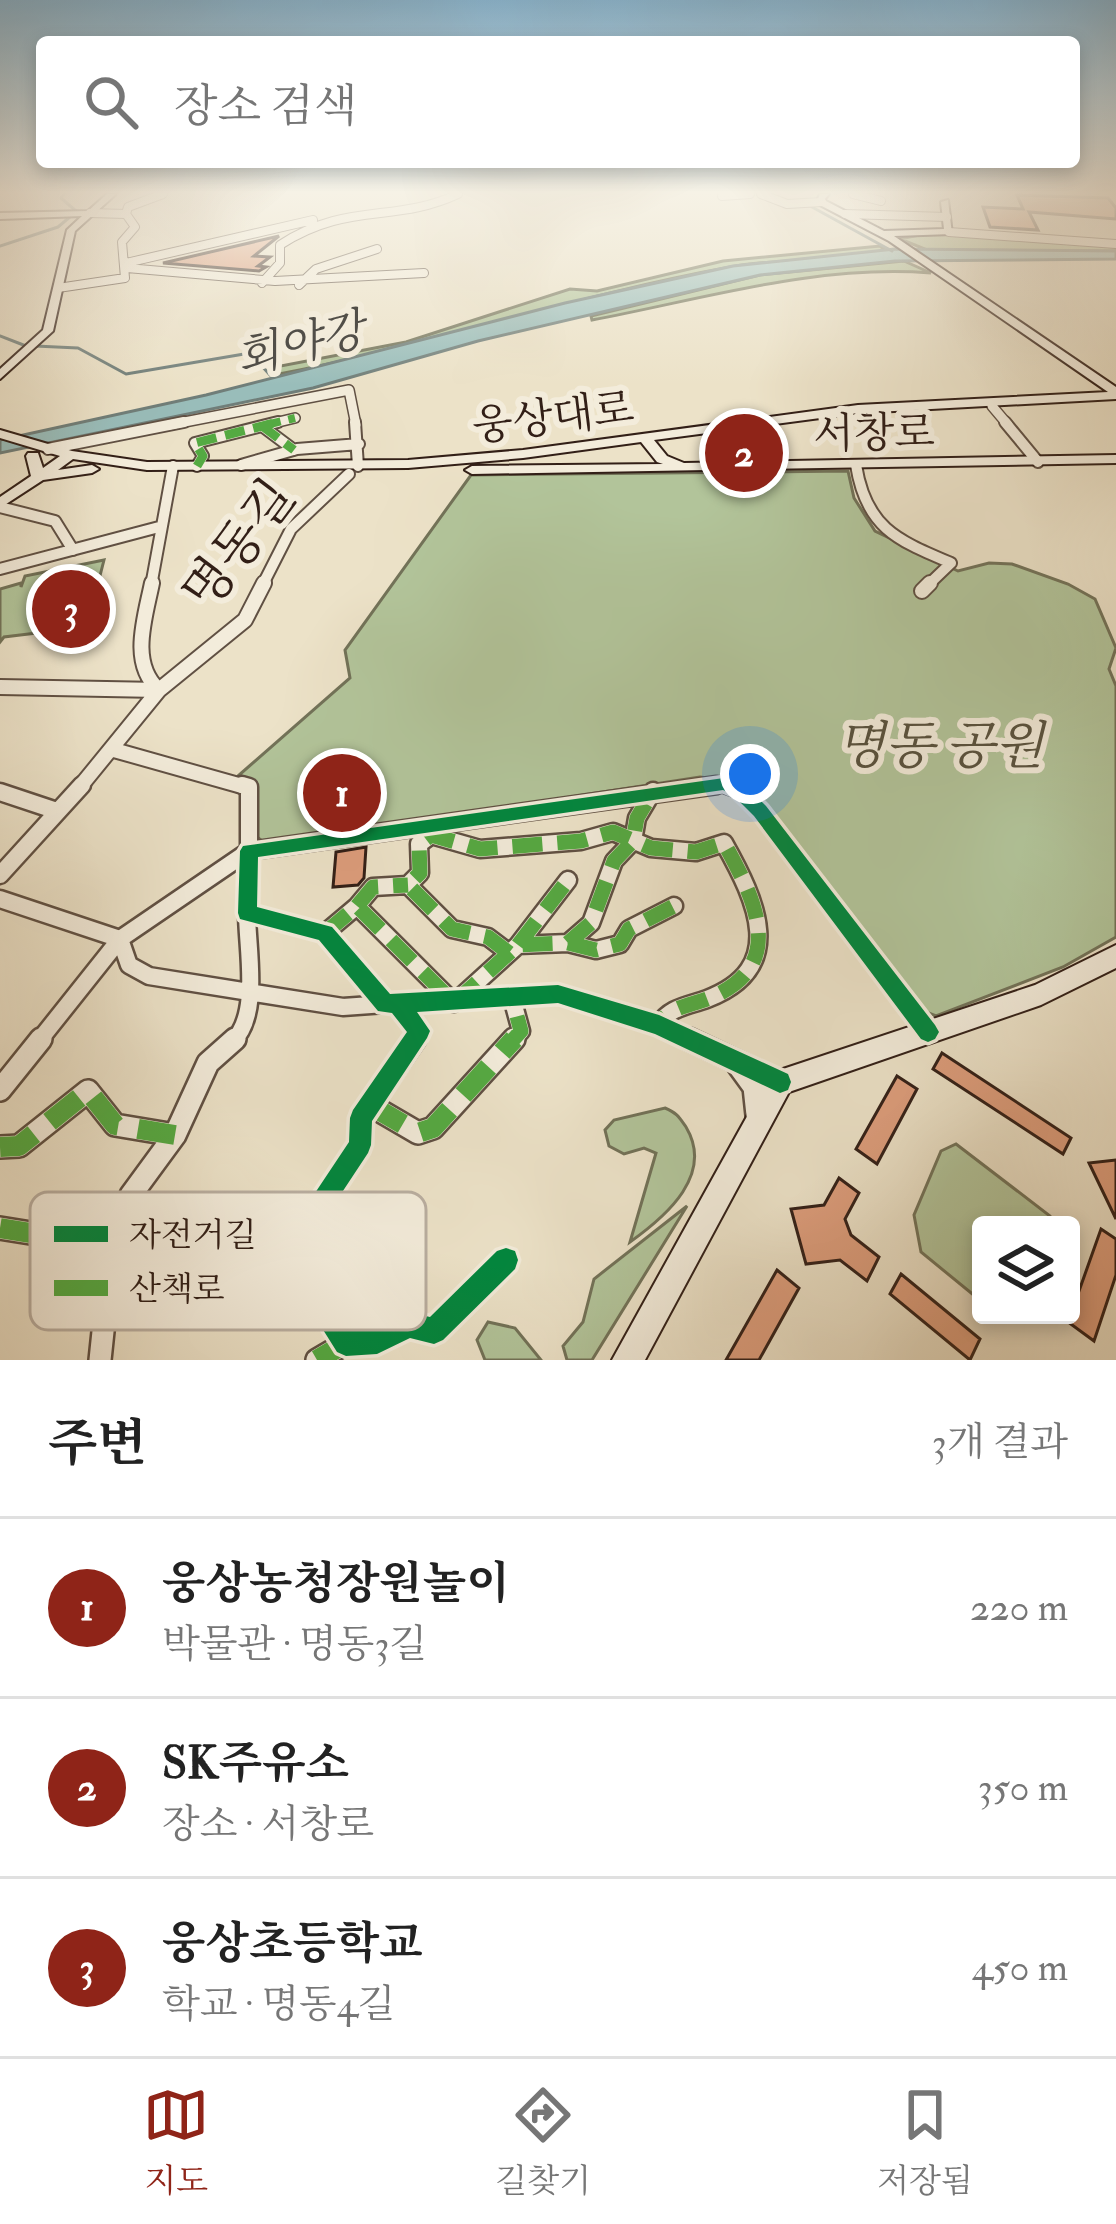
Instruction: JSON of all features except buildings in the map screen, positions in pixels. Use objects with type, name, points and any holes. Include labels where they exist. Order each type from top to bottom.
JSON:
[{"type":"main road","points":[[0,375],[35,346],[50,325],[65,257]]},
{"type":"main road","points":[[919,257],[1116,396]]},
{"type":"main road","points":[[1049,397],[1080,387],[1086,372]]},
{"type":"main road","name":"웅상대로","points":[[0,434],[92,469],[455,470],[858,409],[1116,396]]},
{"type":"main road","name":"웅상대로","points":[[65,459],[172,471],[197,466],[353,470],[669,443],[824,420],[1116,396]]},
{"type":"main road","name":"서창로","points":[[648,442],[662,459],[682,467],[1116,459]]},
{"type":"main road","points":[[662,459],[662,449],[669,443]]},
{"type":"main road","name":"웅상대로","points":[[0,446],[41,452]]},
{"type":"main road","points":[[38,477],[41,452]]},
{"type":"main road","points":[[0,506],[65,459]]},
{"type":"main road","points":[[455,470],[682,467]]},
{"type":"main road","points":[[38,477],[92,469]]},
{"type":"main road","points":[[628,1360],[780,1082],[1065,985],[1116,956]]},
{"type":"street","points":[[58,288],[121,280],[128,274],[125,257]]},
{"type":"street","points":[[127,265],[159,257]]},
{"type":"street","points":[[262,283],[280,257]]},
{"type":"street","points":[[298,285],[316,269],[351,257]]},
{"type":"street","points":[[127,265],[186,278],[298,285],[424,273]]},
{"type":"street","points":[[41,452],[349,390],[359,444],[353,470]]},
{"type":"street","points":[[992,406],[1038,462]]},
{"type":"street","points":[[211,417],[224,436]]},
{"type":"street","points":[[197,466],[203,455],[195,443],[296,418]]},
{"type":"street","points":[[262,426],[294,450]]},
{"type":"street","points":[[238,466],[294,450],[359,444]]},
{"type":"street","points":[[856,465],[859,497],[879,525],[951,562],[922,591]]},
{"type":"street","name":"명동길","points":[[0,875],[114,750],[160,690],[244,620],[291,529],[353,470]]},
{"type":"street","points":[[160,690],[148,680],[140,648],[172,471]]},
{"type":"street","points":[[0,506],[55,520],[73,550]]},
{"type":"street","points":[[0,569],[159,527]]},
{"type":"street","points":[[0,687],[160,690]]},
{"type":"street","points":[[114,750],[249,788],[248,1013],[240,1035],[208,1063],[175,1135],[133,1192]]},
{"type":"street","points":[[0,1090],[119,938],[248,851],[430,830],[708,783],[738,789],[760,811],[928,1032]]},
{"type":"street","points":[[568,943],[592,923],[614,861],[633,841],[637,818],[653,791]]},
{"type":"street","points":[[0,792],[57,811]]},
{"type":"street","points":[[430,830],[481,849],[581,841],[614,832],[651,848],[696,852],[724,843],[756,908],[757,952],[742,983],[666,1013],[659,1025]]},
{"type":"street","points":[[326,933],[373,887],[408,885],[420,873],[419,844],[430,830]]},
{"type":"street","points":[[454,1003],[513,949],[568,880]]},
{"type":"street","points":[[408,885],[452,929],[488,937],[513,949],[568,943],[596,950],[620,944],[629,929],[674,906]]},
{"type":"street","points":[[0,899],[119,938]]},
{"type":"street","points":[[357,905],[454,1003]]},
{"type":"street","points":[[247,913],[326,933],[420,1031],[361,1118],[360,1145],[328,1192]]},
{"type":"street","points":[[119,938],[129,965],[141,974],[343,1006],[559,994],[659,1025],[780,1082]]},
{"type":"street","points":[[370,1106],[418,1133],[433,1128],[521,1031],[512,998]]},
{"type":"street","points":[[735,1061],[754,1087],[755,1125]]},
{"type":"street","points":[[0,1147],[19,1145],[88,1091],[115,1125],[175,1135]]},
{"type":"street","points":[[0,1228],[30,1233]]},
{"type":"street","points":[[426,1329],[434,1331],[506,1261]]},
{"type":"street","points":[[100,1360],[103,1330]]},
{"type":"street","points":[[337,1330],[346,1343]]},
{"type":"street","points":[[317,1360],[346,1343],[376,1342],[399,1330]]},
{"type":"green space","points":[[841,257],[749,264],[673,278],[331,363],[274,375],[270,368],[406,342],[570,289],[597,291],[723,261]]},
{"type":"green space","points":[[904,261],[931,273],[803,278],[592,320],[591,316],[760,275]]},
{"type":"green space","name":"명동 공원","points":[[848,471],[854,498],[875,531],[958,571],[989,563],[1012,564],[1095,599],[1116,648],[1109,669],[1116,686],[1116,937],[1063,967],[936,1016],[921,1010],[733,781],[700,777],[266,844],[257,837],[256,782],[239,775],[350,678],[345,650],[471,475]]},
{"type":"green space","points":[[104,560],[87,627],[4,637],[0,642],[0,589],[21,583],[21,587],[25,576]]},
{"type":"green space","points":[[665,1108],[686,1127],[693,1144],[691,1177],[672,1206],[630,1242],[656,1153],[644,1148],[624,1154],[609,1146],[605,1130],[614,1120]]},
{"type":"green space","points":[[956,1144],[1050,1216],[972,1216],[972,1294],[921,1252],[914,1215],[941,1151]]},
{"type":"green space","points":[[687,1206],[592,1360],[567,1360],[563,1346],[583,1322],[594,1279]]},
{"type":"green space","points":[[488,1322],[515,1328],[541,1360],[485,1360],[477,1340]]},
{"type":"water","points":[[814,257],[1116,257],[895,261],[760,275],[478,341],[313,388],[0,453],[0,440],[206,395],[565,303],[733,266]]},
{"type":"waterway","points":[[0,336],[26,346]]},
{"type":"waterway","name":"회야강","points":[[35,346],[78,348],[126,374],[250,353],[270,375]]},
{"type":"marked path","points":[[197,466],[203,456],[195,443],[295,418]]},
{"type":"marked path","points":[[262,426],[294,450]]},
{"type":"marked path","points":[[325,933],[357,906],[454,1003],[518,945],[568,943],[591,923],[614,861],[633,841],[637,818],[653,791]]},
{"type":"marked path","points":[[509,953],[488,937],[452,929],[408,885],[420,873],[419,844],[431,835],[480,849],[581,841],[613,832],[651,848],[696,852],[724,843],[749,895],[759,936],[758,955],[751,972],[738,984],[666,1013],[659,1025]]},
{"type":"marked path","points":[[518,945],[568,880]]},
{"type":"marked path","points":[[357,906],[373,887],[408,885]]},
{"type":"marked path","points":[[568,943],[596,950],[620,944],[629,929],[674,906]]},
{"type":"marked path","points":[[370,1105],[418,1133],[433,1128],[521,1031],[512,998]]},
{"type":"marked path","points":[[0,1147],[19,1146],[88,1091],[115,1125],[175,1135]]},
{"type":"marked path","points":[[0,1228],[30,1233]]},
{"type":"marked path","points":[[317,1360],[346,1343]]},
{"type":"cycle path","points":[[780,1082],[659,1025],[558,994],[385,1004],[325,933],[247,913],[249,851],[724,784],[738,789],[760,811],[928,1032]]},
{"type":"cycle path","points":[[328,1192],[360,1145],[361,1118],[420,1031],[397,1004]]},
{"type":"cycle path","points":[[426,1329],[434,1331],[506,1260]]},
{"type":"cycle path","points":[[337,1330],[346,1343],[377,1341],[399,1330]]},
{"type":"place","name":"SK주유소","points":[[744,453]]},
{"type":"place","name":"웅상초등학교","points":[[71,609]]},
{"type":"place","name":"웅상농청장원놀이","points":[[342,793]]}]
